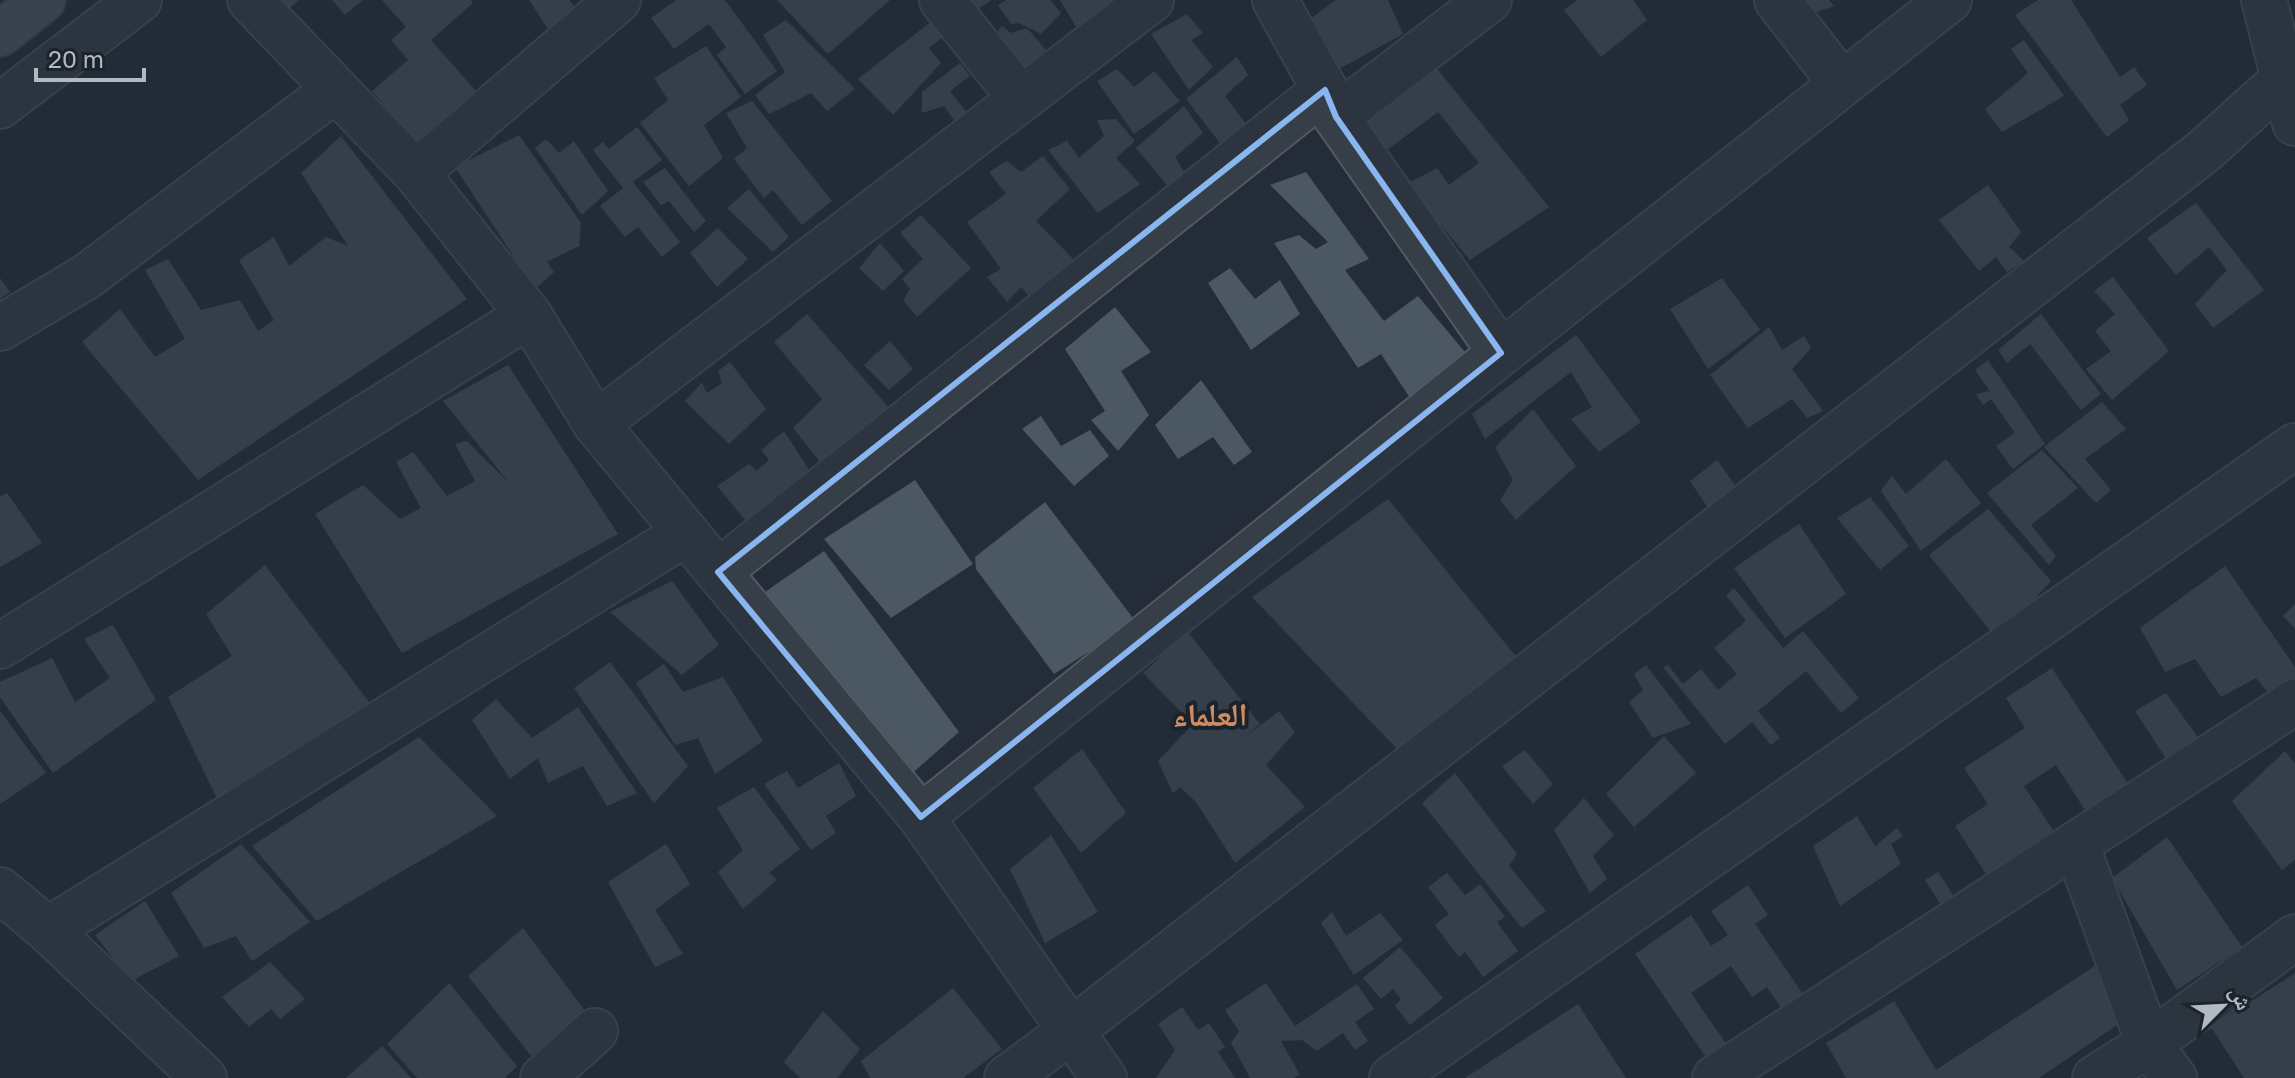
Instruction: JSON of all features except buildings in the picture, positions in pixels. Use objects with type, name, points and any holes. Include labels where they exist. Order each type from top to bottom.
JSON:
[{"type":"main road","points":[[0,34],[43,0]]},
{"type":"street","points":[[0,106],[139,0]]},
{"type":"street","points":[[250,0],[416,173],[529,315],[596,424],[921,817],[1104,1078]]},
{"type":"street","points":[[416,173],[618,0]]},
{"type":"street","points":[[942,0],[1021,99]]},
{"type":"street","points":[[596,424],[1151,0]]},
{"type":"street","points":[[1275,0],[1330,104],[1501,353]]},
{"type":"street","points":[[718,572],[1330,104],[1489,0]]},
{"type":"street","points":[[1777,0],[1841,83]]},
{"type":"street","points":[[921,817],[1949,0]]},
{"type":"street","points":[[2264,0],[2295,123]]},
{"type":"street","points":[[1007,1078],[2204,151],[2285,78]]},
{"type":"street","points":[[0,328],[86,277],[335,90]]},
{"type":"street","points":[[0,646],[529,315]]},
{"type":"street","points":[[1392,1078],[2295,446]]},
{"type":"street","points":[[48,930],[686,533]]},
{"type":"street","points":[[1715,1078],[2076,844],[2291,712]]},
{"type":"street","points":[[2076,844],[2161,1061]]},
{"type":"street","points":[[0,890],[48,930],[204,1078]]},
{"type":"street","points":[[2095,1078],[2161,1061],[2295,937]]},
{"type":"street","points":[[543,1078],[595,1031]]},
{"type":"highlighted area","points":[[1325,90],[1336,117],[1501,353],[921,817],[718,572]]},
{"type":"district","name":"العلماء","points":[[1210,714]]}]
